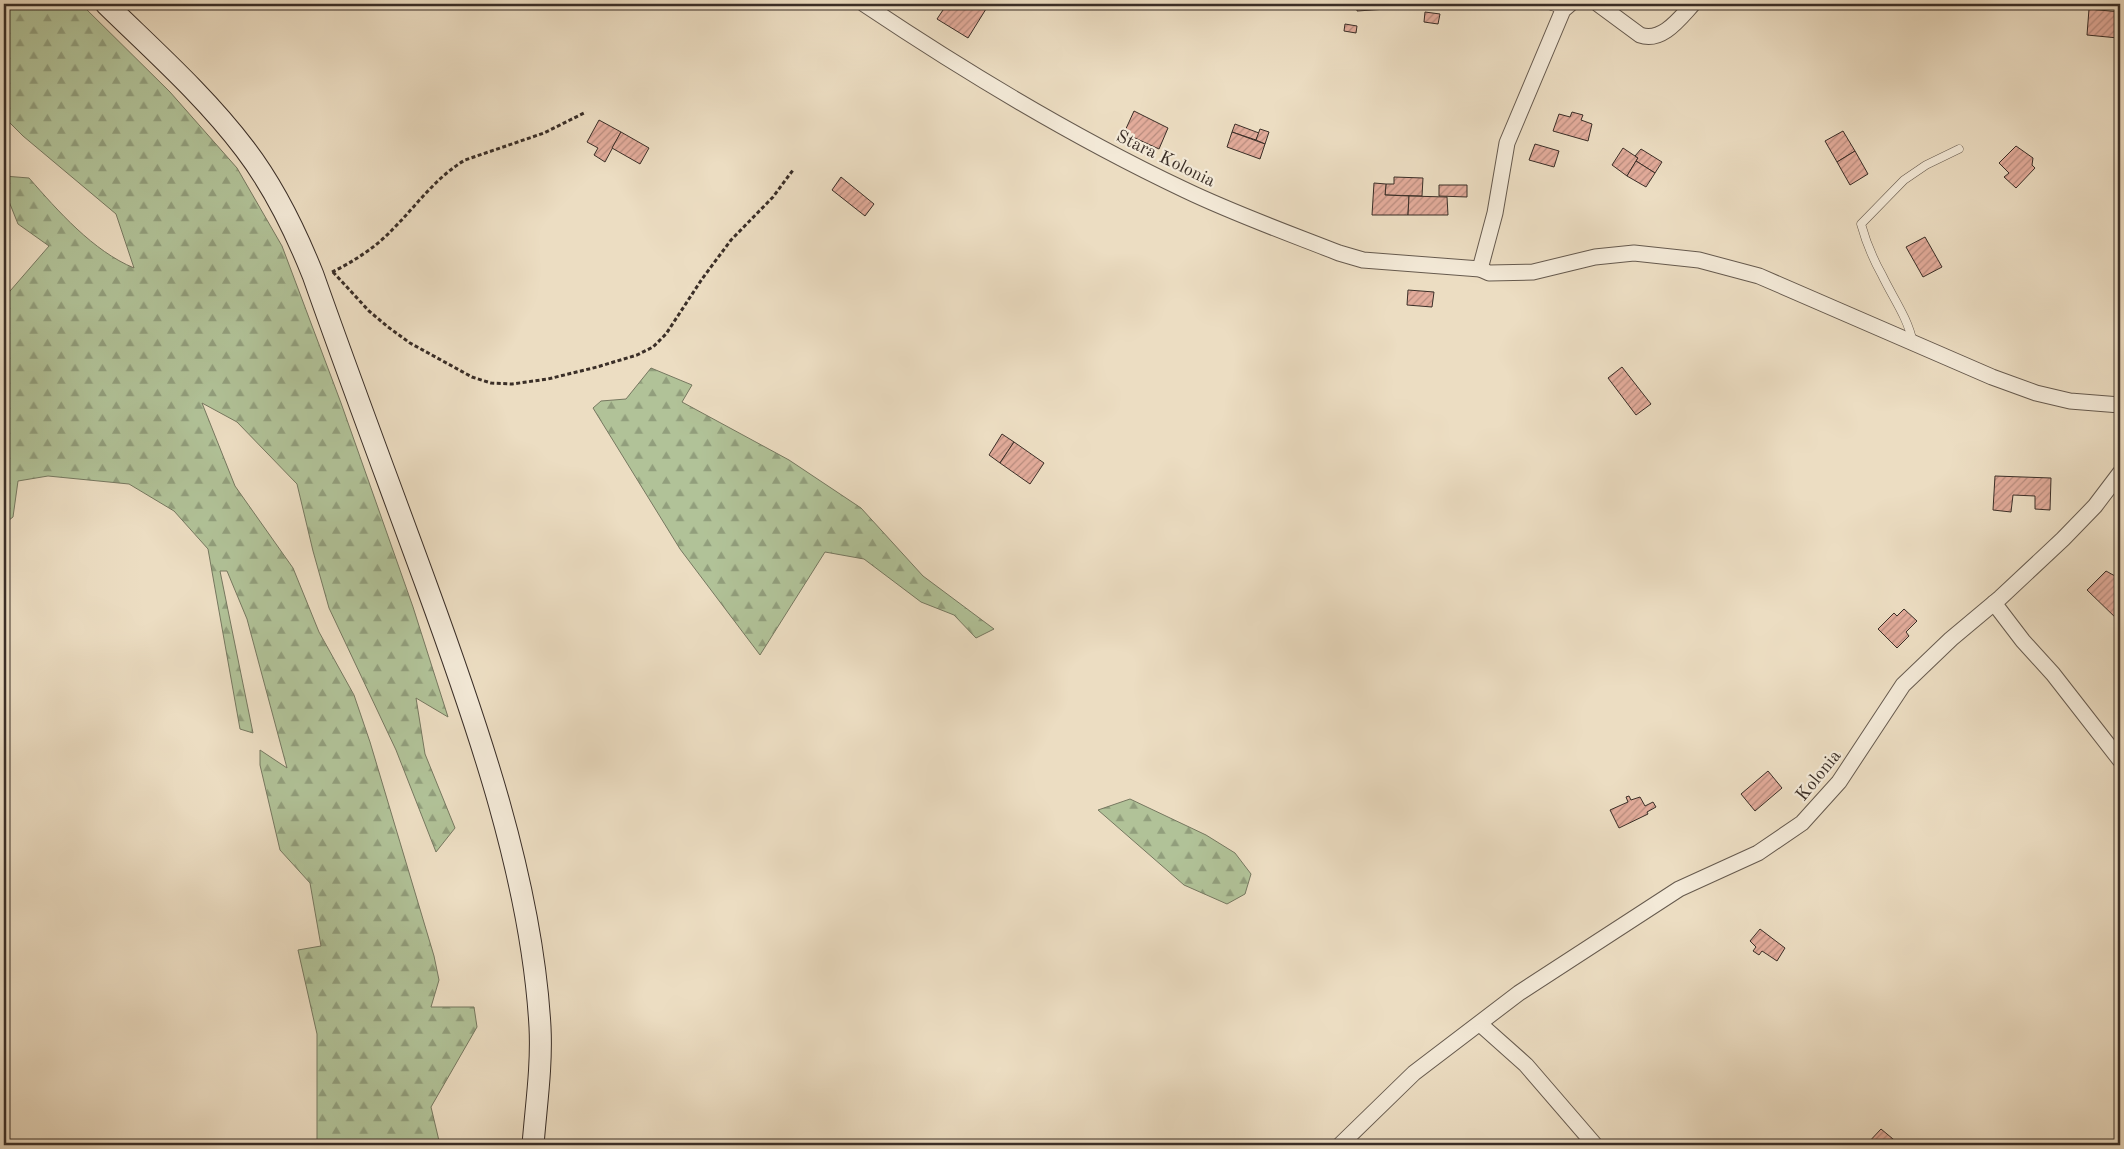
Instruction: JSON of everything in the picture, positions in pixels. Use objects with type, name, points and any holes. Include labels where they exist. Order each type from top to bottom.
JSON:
[{"type":"main road","points":[[106,4],[223,121],[245,149],[324,274],[493,781],[522,903],[538,1001],[541,1060],[533,1145]]},
{"type":"street","name":"Stara Kolonia","points":[[864,4],[918,40],[1033,111],[1186,191],[1339,254],[1363,260],[1480,269],[1489,273],[1505,274],[1534,272],[1595,257],[1634,253],[1699,260],[1759,276],[1992,377],[2036,393],[2070,401],[2120,405]]},
{"type":"street","points":[[1598,4],[1640,35],[1648,38],[1657,36],[1674,24],[1693,4]]},
{"type":"street","points":[[1480,269],[1495,213],[1506,143],[1567,7]]},
{"type":"street","name":"Kolonia","points":[[1340,1145],[1414,1074],[1519,993],[1679,889],[1758,853],[1802,823],[1839,782],[1903,686],[1951,639],[1994,603],[2070,533],[2095,506],[2120,473]]},
{"type":"street","points":[[1994,603],[2023,641],[2054,674],[2120,760]]},
{"type":"street","points":[[1480,1024],[1526,1065],[1595,1145]]},
{"type":"lane","points":[[1545,4],[1567,7]]},
{"type":"lane","points":[[1913,343],[1910,326],[1878,268],[1861,224],[1904,180],[1926,165],[1959,149]]},
{"type":"path","points":[[586,112],[544,133],[465,160],[454,166],[430,187],[379,243],[324,274],[410,343],[472,377],[491,383],[512,384],[548,379],[597,368],[637,355],[653,347],[666,334],[702,278],[731,240],[773,197],[793,170]]},
{"type":"green space","points":[[4,4],[81,4],[170,92],[237,168],[282,246],[341,403],[413,607],[448,717],[416,698],[425,754],[455,828],[436,852],[396,750],[329,608],[297,484],[237,422],[202,403],[235,486],[293,568],[319,632],[354,695],[370,742],[434,956],[439,980],[431,1007],[474,1007],[477,1027],[431,1107],[440,1145],[317,1145],[317,1034],[298,950],[321,946],[310,883],[280,850],[260,765],[260,750],[287,768],[247,619],[227,571],[220,571],[253,733],[240,729],[208,549],[174,511],[129,484],[48,476],[18,481],[13,517],[4,524],[4,298],[49,246],[18,224],[4,189],[4,176],[29,178],[90,241],[119,261],[134,268],[116,214],[23,136],[4,117]]},
{"type":"green space","points":[[651,368],[692,385],[682,402],[789,460],[861,508],[923,576],[994,629],[976,638],[954,615],[921,602],[864,559],[825,552],[760,655],[680,549],[593,408],[601,401],[626,399]]},
{"type":"green space","points":[[1130,799],[1206,835],[1235,853],[1251,874],[1245,894],[1227,904],[1184,885],[1098,810]]},
{"type":"building","points":[[947,4],[977,4],[986,9],[968,38],[937,19]]},
{"type":"building","points":[[1357,4],[1386,4],[1387,9],[1357,11]]},
{"type":"building","points":[[2089,9],[2120,12],[2118,38],[2087,35]]},
{"type":"building","points":[[1425,12],[1440,14],[1438,24],[1424,22]]},
{"type":"building","points":[[1345,24],[1357,26],[1356,33],[1344,31]]},
{"type":"building","points":[[1134,111],[1168,128],[1159,149],[1124,133]]},
{"type":"building","points":[[1572,112],[1583,115],[1581,120],[1592,124],[1588,141],[1553,131],[1559,114],[1570,117]]},
{"type":"building","points":[[599,120],[621,132],[605,162],[594,155],[598,148],[587,142]]},
{"type":"building","points":[[1235,124],[1259,133],[1256,140],[1232,132]]},
{"type":"building","points":[[1260,129],[1269,132],[1265,144],[1256,140]]},
{"type":"building","points":[[1843,131],[1855,151],[1837,162],[1825,141]]},
{"type":"building","points":[[621,132],[649,148],[640,164],[612,148]]},
{"type":"building","points":[[1232,132],[1265,144],[1260,159],[1227,147]]},
{"type":"building","points":[[1535,144],[1559,151],[1554,167],[1529,160]]},
{"type":"building","points":[[2016,146],[2033,158],[2032,165],[2035,168],[2016,188],[2004,177],[2009,173],[1999,163]]},
{"type":"building","points":[[1623,148],[1638,158],[1627,176],[1612,165]]},
{"type":"building","points":[[1641,149],[1662,162],[1655,173],[1636,161],[1638,158],[1635,156]]},
{"type":"building","points":[[1855,151],[1868,174],[1850,185],[1837,162]]},
{"type":"building","points":[[1636,161],[1655,173],[1646,187],[1627,176]]},
{"type":"building","points":[[841,177],[874,204],[865,216],[832,190]]},
{"type":"building","points":[[1394,177],[1423,178],[1422,196],[1385,195],[1386,184],[1394,184]]},
{"type":"building","points":[[1374,183],[1386,184],[1385,195],[1409,196],[1408,215],[1372,215]]},
{"type":"building","points":[[1439,185],[1467,185],[1467,197],[1439,196]]},
{"type":"building","points":[[1409,196],[1447,197],[1448,215],[1408,215]]},
{"type":"building","points":[[1925,237],[1942,267],[1923,277],[1906,247]]},
{"type":"building","points":[[1408,290],[1434,292],[1432,307],[1407,305]]},
{"type":"building","points":[[1622,367],[1651,404],[1636,415],[1608,378]]},
{"type":"building","points":[[1002,434],[1014,442],[1000,463],[989,455]]},
{"type":"building","points":[[1014,442],[1044,463],[1030,484],[1000,463]]},
{"type":"building","points":[[1995,476],[2051,478],[2050,510],[2035,509],[2035,496],[2013,495],[2011,512],[1993,510]]},
{"type":"building","points":[[2106,571],[2115,576],[2118,572],[2120,574],[2120,618],[2118,620],[2087,590]]},
{"type":"building","points":[[1904,609],[1917,621],[1906,632],[1909,636],[1897,648],[1878,629],[1894,613],[1897,616]]},
{"type":"building","points":[[1768,771],[1782,788],[1755,811],[1741,794]]},
{"type":"building","points":[[1629,796],[1631,800],[1640,797],[1645,806],[1653,802],[1656,807],[1647,812],[1648,814],[1619,828],[1610,810],[1628,802],[1626,797]]},
{"type":"building","points":[[1760,929],[1785,948],[1777,961],[1762,951],[1759,955],[1753,951],[1756,947],[1750,941]]},
{"type":"building","points":[[1881,1129],[1899,1144],[1866,1145]]}]
